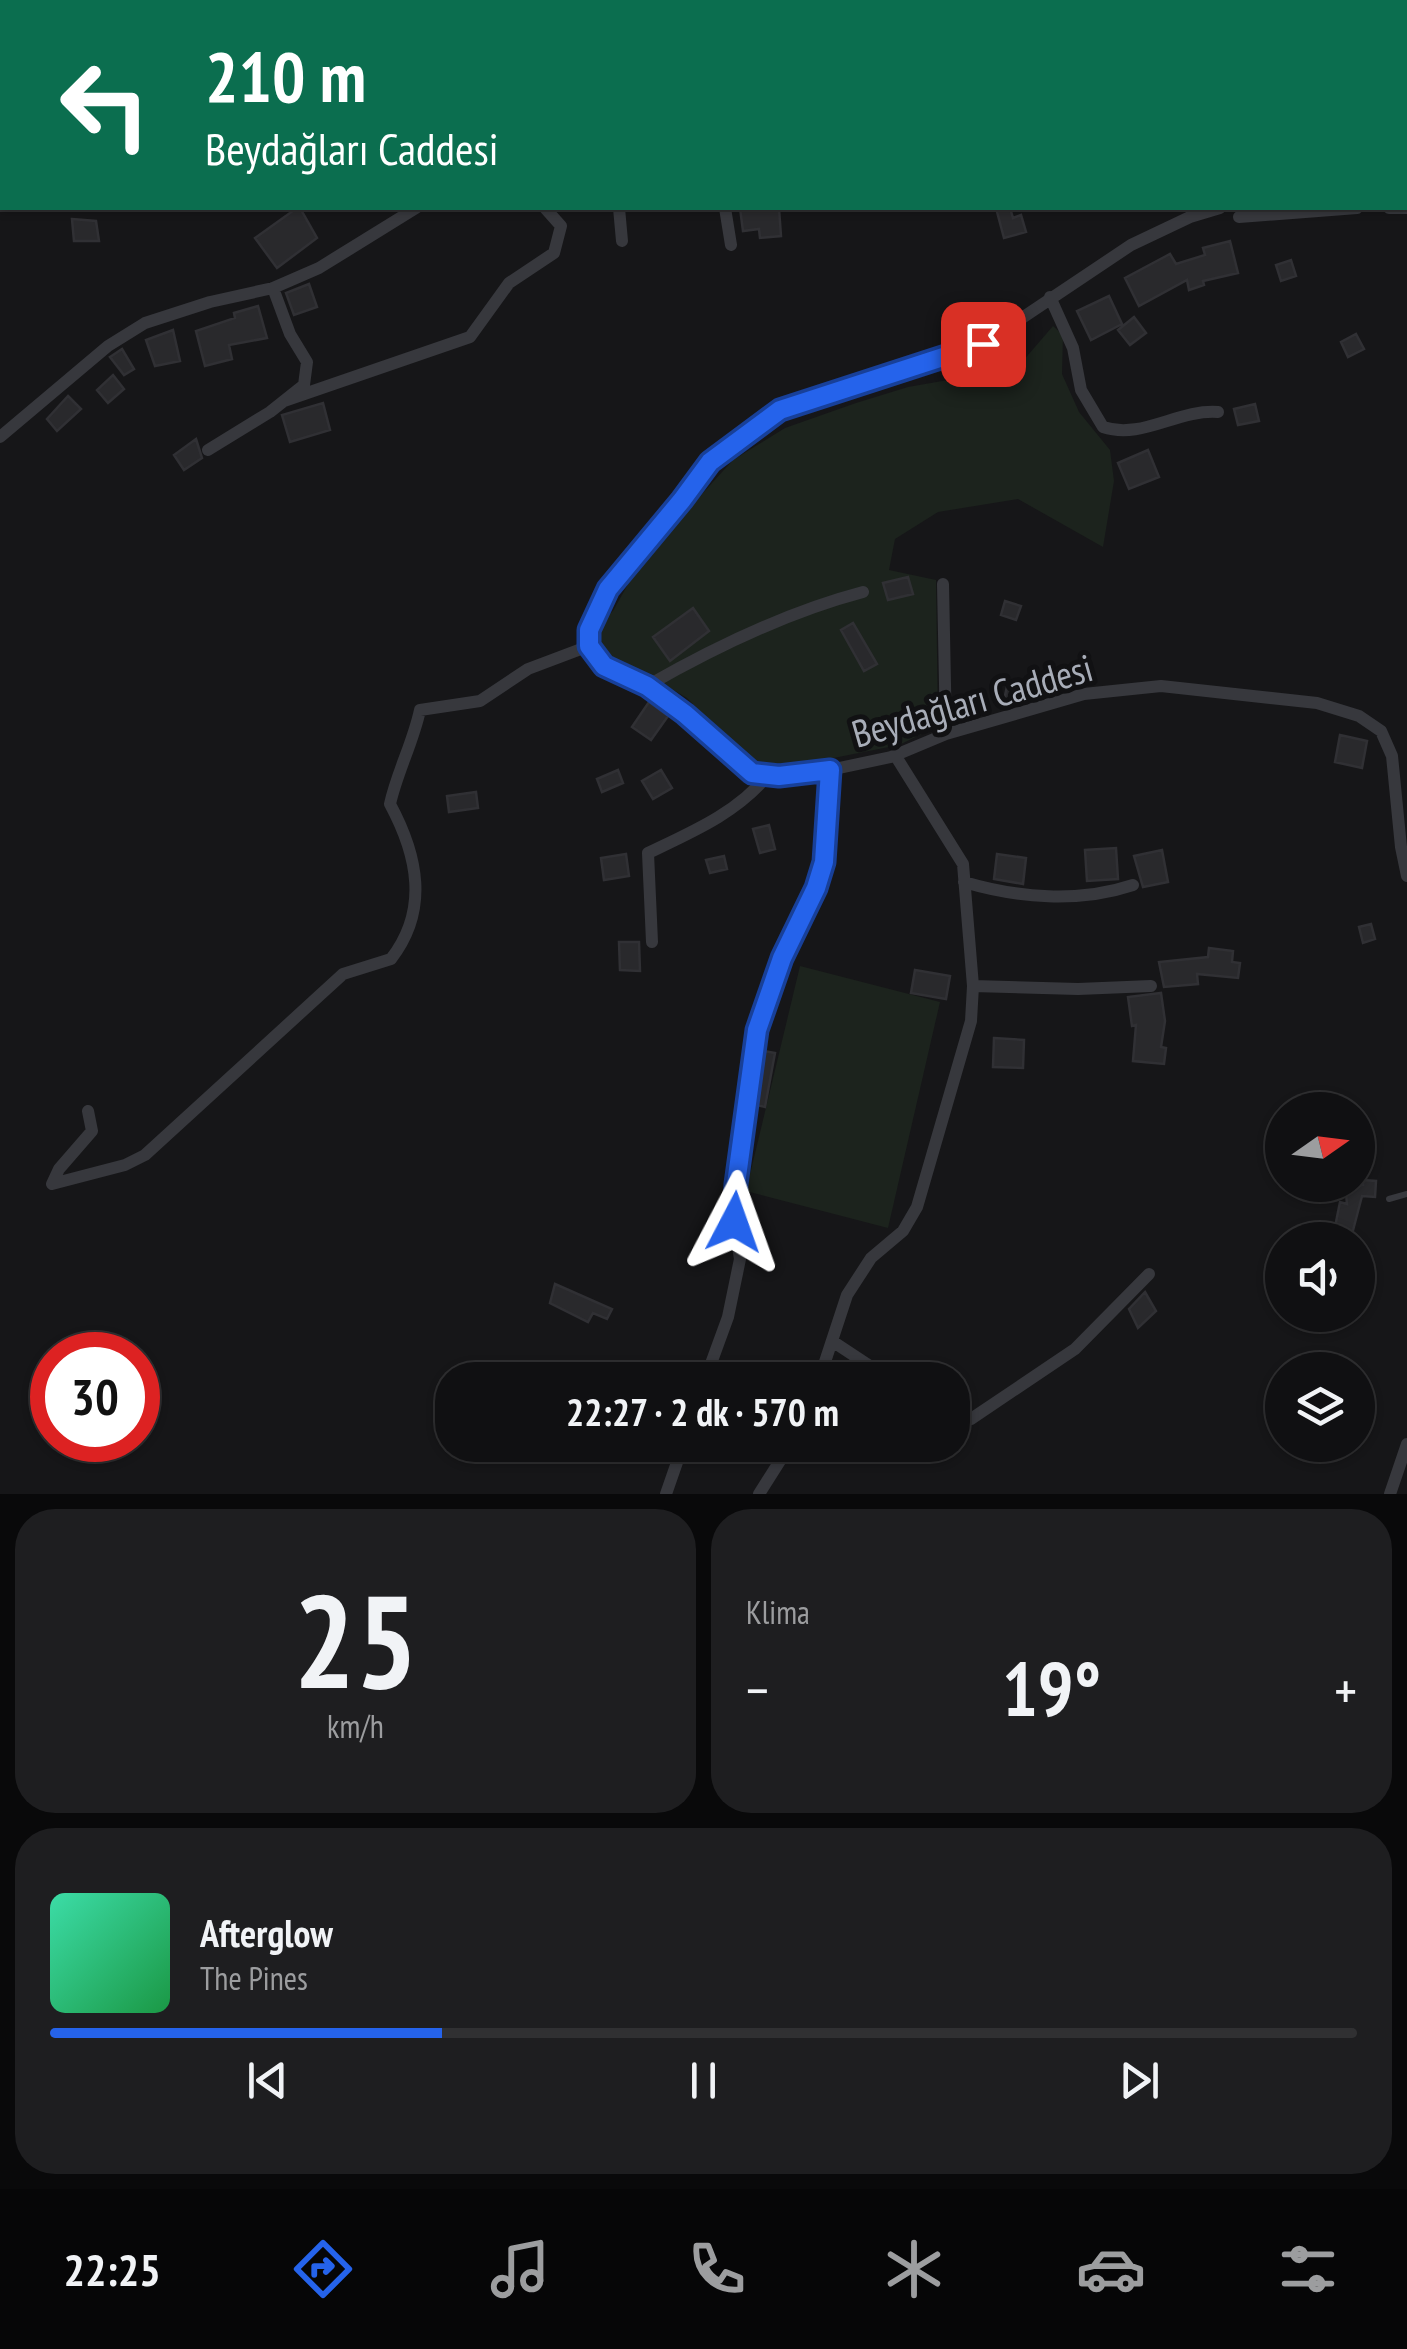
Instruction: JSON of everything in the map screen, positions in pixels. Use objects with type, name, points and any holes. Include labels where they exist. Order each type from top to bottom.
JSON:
[{"type":"street","points":[[0,437],[108,346],[145,323],[210,302],[273,288],[319,268],[413,210]]},
{"type":"street","points":[[284,401],[470,337],[509,283],[554,253],[561,226],[547,210]]},
{"type":"street","points":[[618,210],[622,241]]},
{"type":"street","points":[[725,210],[731,245]]},
{"type":"street","points":[[768,775],[752,773],[647,686],[604,666],[589,646],[589,630],[608,589],[710,462],[780,410],[983,344],[1131,245],[1214,210]]},
{"type":"street","points":[[1239,217],[1331,210]]},
{"type":"street","points":[[208,450],[304,385],[308,362],[290,334],[273,288]]},
{"type":"street","points":[[1050,297],[1073,348],[1081,390],[1103,426],[1132,430],[1192,414],[1218,412]]},
{"type":"street","points":[[943,584],[946,734]]},
{"type":"street","points":[[647,686],[692,660],[813,606],[864,592]]},
{"type":"street","points":[[88,1111],[92,1131],[59,1169],[52,1184],[125,1165],[144,1155],[343,974],[391,959],[412,924],[415,880],[403,829],[390,804],[396,775],[414,735],[420,710],[480,700],[528,669],[589,646]]},
{"type":"street","name":"Beydağları Caddesi","points":[[768,775],[830,770],[896,755],[946,734],[1084,694],[1160,686],[1317,703],[1360,716],[1380,731],[1392,756],[1400,847],[1407,876]]},
{"type":"street","points":[[825,1362],[847,1295],[871,1258],[903,1231],[917,1207],[972,1021],[963,864],[896,755]]},
{"type":"street","points":[[711,1362],[728,1316],[740,1259],[734,1222],[736,1184],[757,1030],[782,958],[820,875],[830,770]]},
{"type":"street","points":[[652,942],[648,853],[708,824],[755,791],[768,775]]},
{"type":"street","points":[[964,882],[1038,897],[1119,890],[1133,885]]},
{"type":"street","points":[[972,986],[1151,986]]},
{"type":"street","points":[[970,1420],[1074,1349],[1150,1274]]},
{"type":"street","points":[[832,1341],[864,1362]]},
{"type":"street","points":[[1390,1494],[1407,1444]]},
{"type":"street","points":[[666,1494],[676,1462]]},
{"type":"street","points":[[759,1494],[779,1462]]},
{"type":"lane","points":[[1389,1198],[1407,1194]]},
{"type":"shaded area","points":[[1053,326],[1063,335],[1062,374],[1079,412],[1110,450],[1114,481],[1103,547],[1018,499],[938,512],[895,539],[889,570],[936,580],[938,726],[899,745],[783,768],[752,763],[687,698],[641,671],[609,660],[599,648],[596,637],[600,623],[613,611],[641,561],[733,460],[785,428],[856,403],[908,387],[1022,362]]},
{"type":"shaded area","points":[[800,966],[940,1002],[888,1228],[746,1191]]},
{"type":"building","points":[[294,210],[301,210],[317,238],[277,268],[255,238]]},
{"type":"building","points":[[740,210],[779,210],[781,236],[760,238],[759,229],[743,231]]},
{"type":"building","points":[[997,210],[1011,210],[1013,218],[1021,215],[1026,232],[1004,238]]},
{"type":"building","points":[[72,219],[96,221],[99,241],[74,241]]},
{"type":"building","points":[[1230,241],[1238,273],[1203,281],[1204,285],[1189,290],[1187,280],[1139,306],[1125,278],[1170,254],[1176,264],[1205,255],[1203,248]]},
{"type":"building","points":[[1291,260],[1296,276],[1281,281],[1276,265]]},
{"type":"building","points":[[309,284],[317,307],[294,315],[286,293]]},
{"type":"building","points":[[1109,296],[1122,324],[1091,340],[1077,311]]},
{"type":"building","points":[[258,306],[267,338],[229,345],[232,359],[205,366],[196,331]]},
{"type":"building","points":[[1134,317],[1146,333],[1130,345],[1118,330]]},
{"type":"building","points":[[173,330],[180,361],[155,366],[146,340]]},
{"type":"building","points":[[1356,334],[1364,349],[1348,357],[1341,342]]},
{"type":"building","points":[[122,349],[134,369],[124,375],[110,357]]},
{"type":"building","points":[[113,375],[124,389],[108,403],[97,390]]},
{"type":"building","points":[[68,396],[81,409],[57,431],[47,419]]},
{"type":"building","points":[[323,403],[330,430],[290,442],[282,415]]},
{"type":"building","points":[[1255,404],[1259,421],[1238,425],[1234,409]]},
{"type":"building","points":[[196,439],[202,458],[184,470],[174,455]]},
{"type":"building","points":[[1148,450],[1159,477],[1129,489],[1118,463]]},
{"type":"building","points":[[908,577],[913,594],[888,600],[883,583]]},
{"type":"building","points":[[1005,601],[1021,606],[1016,620],[1001,615]]},
{"type":"building","points":[[693,608],[709,631],[670,661],[653,637]]},
{"type":"building","points":[[853,623],[877,664],[864,671],[841,630]]},
{"type":"building","points":[[1008,682],[1021,685],[1017,703],[1004,700]]},
{"type":"building","points":[[649,702],[668,716],[651,740],[632,727]]},
{"type":"building","points":[[1340,735],[1367,741],[1362,768],[1335,762]]},
{"type":"building","points":[[618,770],[623,783],[602,792],[597,779]]},
{"type":"building","points":[[661,770],[672,788],[653,799],[642,781]]},
{"type":"building","points":[[476,792],[478,808],[449,812],[447,796]]},
{"type":"building","points":[[769,825],[775,849],[760,853],[753,829]]},
{"type":"building","points":[[1116,848],[1118,879],[1087,881],[1085,850]]},
{"type":"building","points":[[1162,850],[1168,882],[1143,887],[1134,856]]},
{"type":"building","points":[[626,854],[629,876],[604,880],[601,858]]},
{"type":"building","points":[[997,854],[1026,858],[1023,884],[994,879]]},
{"type":"building","points":[[724,856],[727,869],[710,873],[706,860]]},
{"type":"building","points":[[1371,924],[1375,939],[1363,943],[1359,927]]},
{"type":"building","points":[[619,942],[639,942],[640,971],[620,970]]},
{"type":"building","points":[[1209,948],[1233,951],[1232,962],[1240,963],[1238,978],[1197,974],[1198,984],[1164,987],[1159,962],[1208,957]]},
{"type":"building","points":[[915,970],[950,976],[946,999],[911,993]]},
{"type":"building","points":[[1161,993],[1164,1064],[1133,1061],[1136,1025],[1132,1026],[1128,997]]},
{"type":"building","points":[[994,1038],[1024,1040],[1023,1068],[993,1067]]},
{"type":"building","points":[[764,1051],[775,1053],[765,1107],[757,1105]]},
{"type":"building","points":[[1340,1202],[1360,1202],[1355,1222],[1336,1222]]},
{"type":"building","points":[[555,1284],[612,1309],[607,1319],[593,1313],[588,1322],[550,1303]]},
{"type":"building","points":[[1145,1292],[1156,1311],[1138,1328],[1129,1309]]},
{"type":"route","points":[[734,1222],[757,1030],[782,958],[816,888],[824,862],[830,770],[779,776],[752,773],[647,686],[604,666],[589,646],[589,630],[608,589],[710,462],[780,410],[983,344]]}]
